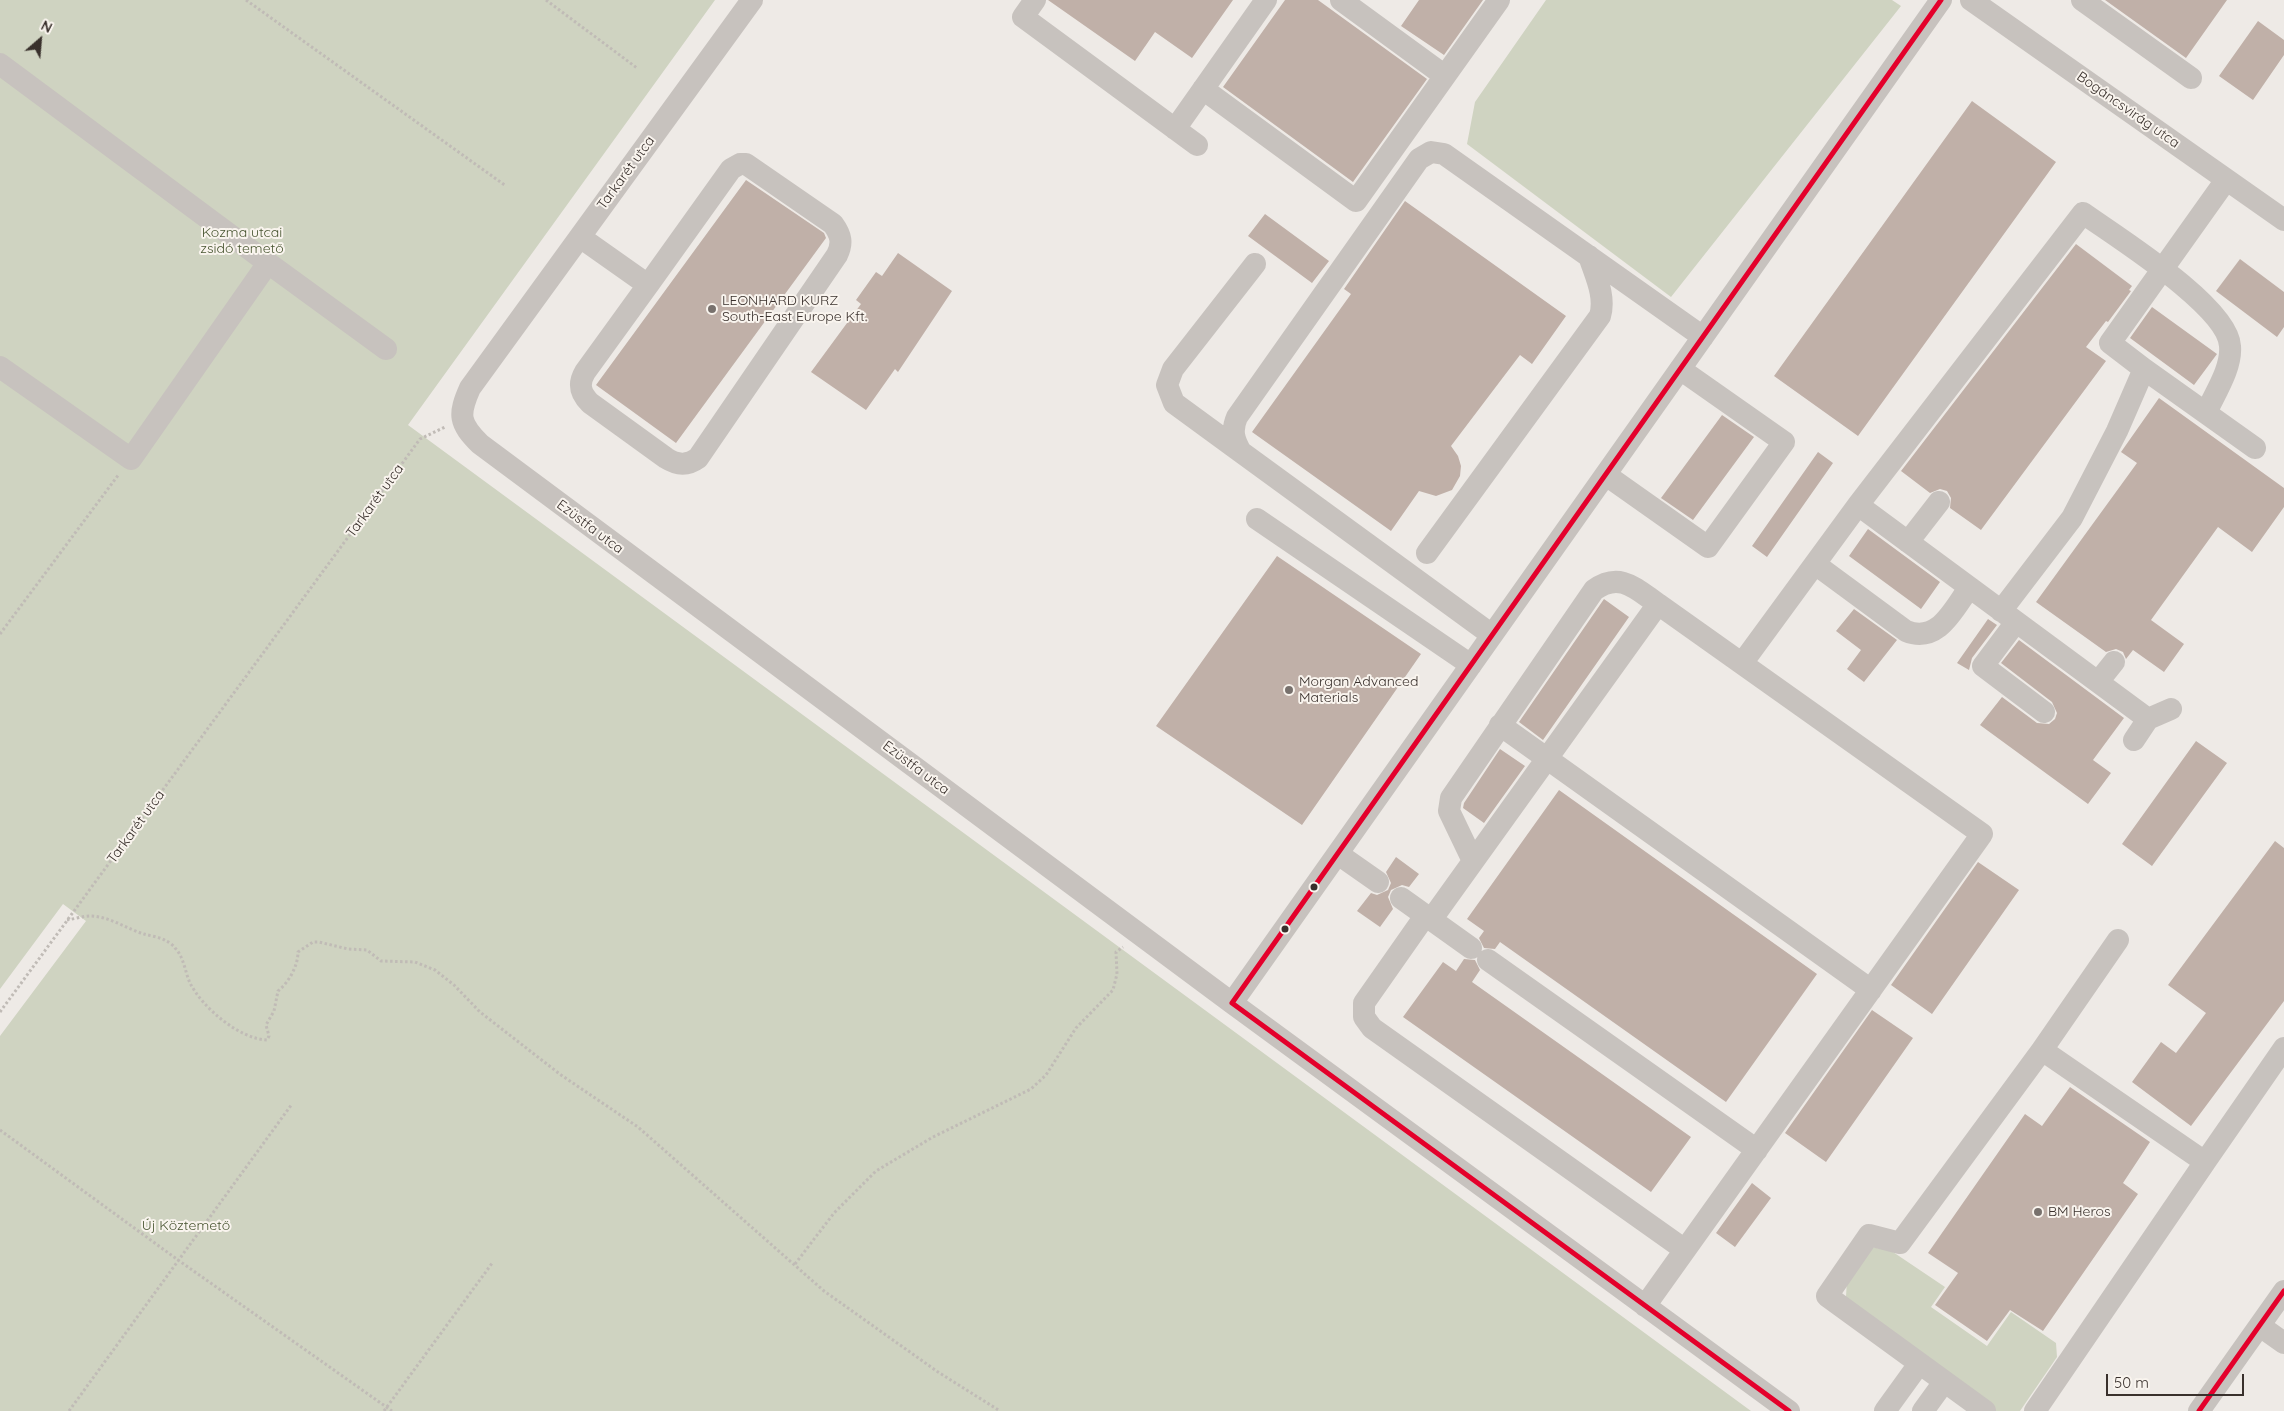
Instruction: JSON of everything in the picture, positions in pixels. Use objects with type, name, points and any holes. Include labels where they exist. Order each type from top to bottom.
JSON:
[{"type":"street","name":"Tarkarét utca","points":[[461,419],[462,405],[470,388],[752,0]]},
{"type":"street","points":[[1035,0],[1023,17],[1197,145]]},
{"type":"street","points":[[1174,129],[1266,0]]},
{"type":"street","points":[[1342,0],[1446,76]]},
{"type":"street","points":[[1203,89],[1356,201],[1499,0]]},
{"type":"street","points":[[1232,1003],[1941,0]]},
{"type":"street","name":"Bogáncsvirág utca","points":[[1972,0],[2284,220]]},
{"type":"street","points":[[2082,0],[2191,78]]},
{"type":"street","points":[[0,64],[386,349]]},
{"type":"street","points":[[1241,452],[1235,442],[1233,433],[1237,417],[1424,154],[1438,152],[1444,154],[1703,337]]},
{"type":"street","points":[[740,164],[746,164],[759,171],[833,224],[840,236],[841,248],[837,255],[698,458],[686,464],[673,462],[666,458],[590,403],[581,391],[580,384],[585,372],[648,285],[731,169],[740,164]]},
{"type":"street","points":[[2226,180],[2110,343],[2255,448]]},
{"type":"street","points":[[1743,662],[1858,505],[2082,213],[2163,268],[2208,309],[2228,334],[2230,343],[2229,358],[2206,413]]},
{"type":"street","points":[[580,236],[648,285]]},
{"type":"street","points":[[1427,553],[1600,316],[1602,295],[1589,256]]},
{"type":"street","points":[[0,367],[130,459],[268,263]]},
{"type":"street","points":[[1255,264],[1173,369],[1167,385],[1174,403],[1492,635]]},
{"type":"street","points":[[1606,475],[1708,547],[1784,442],[1680,369]]},
{"type":"street","points":[[2044,712],[1983,666],[2009,616],[2072,518],[2117,431],[2144,369]]},
{"type":"street","name":"Ezüstfa utca","points":[[461,419],[469,433],[480,444],[1232,1003],[1789,1411]]},
{"type":"street","points":[[1908,542],[1939,502]]},
{"type":"street","points":[[1858,505],[2148,719]]},
{"type":"street","points":[[1257,519],[1472,665]]},
{"type":"street","points":[[1814,564],[1906,631],[1919,635],[1933,632],[1943,624],[1969,588]]},
{"type":"street","points":[[1473,861],[1449,811],[1451,798],[1594,590],[1606,581],[1622,582],[1658,604],[1743,662],[1982,834],[1645,1306]]},
{"type":"street","points":[[1658,604],[1473,861],[1364,1003],[1364,1018],[1372,1028],[1685,1250]]},
{"type":"street","points":[[2098,682],[2114,662]]},
{"type":"street","points":[[2134,740],[2148,719],[2171,709]]},
{"type":"street","points":[[1500,725],[1871,990]]},
{"type":"street","points":[[1338,854],[1378,882]]},
{"type":"street","points":[[1401,898],[1757,1150]]},
{"type":"street","points":[[1985,1411],[1827,1296],[1869,1235],[1900,1243],[2042,1050],[2118,940]]},
{"type":"street","points":[[2035,1411],[2284,1048]]},
{"type":"street","points":[[2042,1050],[2205,1162]]},
{"type":"street","points":[[2199,1411],[2284,1291]]},
{"type":"street","points":[[2260,1326],[2284,1343]]},
{"type":"street","points":[[1885,1411],[1920,1364]]},
{"type":"street","points":[[1923,1411],[1944,1382]]},
{"type":"path","points":[[246,0],[506,186]]},
{"type":"path","points":[[546,0],[637,68]]},
{"type":"path","name":"Tarkarét utca","points":[[0,1012],[420,439],[461,419]]},
{"type":"path","points":[[0,634],[130,459]]},
{"type":"path","points":[[67,920],[90,916],[114,922],[126,928],[165,940],[176,948],[182,958],[184,969],[198,998],[221,1018],[253,1038],[267,1040],[269,1038],[266,1025],[274,1011],[278,991],[286,985],[298,960],[298,952],[313,942],[348,949],[367,950],[381,962],[415,962],[425,964],[454,985],[480,1012],[561,1075],[638,1127],[824,1291],[887,1337],[1000,1411]]},
{"type":"path","points":[[795,1264],[834,1213],[876,1170],[933,1136],[1031,1089],[1046,1074],[1076,1028],[1113,990],[1118,974],[1116,956],[1118,949],[1148,940]]},
{"type":"path","points":[[69,1411],[292,1104]]},
{"type":"path","points":[[0,1130],[385,1409],[392,1411]]},
{"type":"path","points":[[385,1409],[493,1262]]},
{"type":"green space","points":[[0,0],[715,0],[408,425],[1751,1411],[0,1411],[0,1036],[86,921],[63,904],[0,989]]},
{"type":"green space","points":[[1546,0],[1892,0],[1901,6],[1671,297],[1467,144],[1475,102]]},
{"type":"green space","points":[[1870,1247],[1890,1250],[1945,1287],[1931,1307],[1987,1346],[2011,1312],[2056,1343],[2057,1357],[2020,1411],[1992,1411],[1846,1297],[1847,1279]]},
{"type":"building","points":[[1048,0],[1233,0],[1192,58],[1155,32],[1135,61]]},
{"type":"building","points":[[1285,0],[1318,0],[1427,79],[1353,182],[1223,87]]},
{"type":"building","points":[[1419,0],[1483,0],[1444,55],[1401,26]]},
{"type":"building","points":[[2105,0],[2227,0],[2186,58]]},
{"type":"building","points":[[2258,21],[2284,40],[2284,55],[2253,100],[2219,76]]},
{"type":"building","points":[[1972,101],[2056,162],[1858,436],[1774,376]]},
{"type":"building","name":"LEONHARD KURZ South-East Europe Kft.","points":[[746,180],[824,233],[826,238],[676,443],[596,385]]},
{"type":"building","points":[[1405,201],[1566,316],[1532,364],[1520,355],[1451,446],[1458,456],[1461,466],[1460,476],[1452,490],[1436,496],[1419,491],[1391,531],[1252,432],[1351,294],[1344,289]]},
{"type":"building","points":[[1265,214],[1329,261],[1312,283],[1248,236]]},
{"type":"building","points":[[2076,244],[2132,286],[2129,290],[2131,291],[2086,347],[2106,361],[1981,530],[1950,508],[1951,498],[1947,491],[1940,489],[1930,493],[1901,471]]},
{"type":"building","points":[[898,253],[952,291],[898,372],[895,369],[866,410],[811,372],[861,304],[856,300],[876,272],[882,276]]},
{"type":"building","points":[[2240,259],[2284,292],[2284,327],[2277,337],[2216,291]]},
{"type":"building","points":[[2152,307],[2217,354],[2194,385],[2130,338]]},
{"type":"building","points":[[2159,398],[2284,488],[2284,507],[2252,552],[2218,527],[2151,620],[2184,644],[2164,672],[2133,650],[2126,659],[2123,652],[2116,649],[2106,652],[2036,602],[2137,463],[2121,452]]},
{"type":"building","points":[[1722,415],[1754,437],[1693,520],[1661,498]]},
{"type":"building","points":[[1818,452],[1833,463],[1767,557],[1752,546]]},
{"type":"building","points":[[1868,529],[1940,582],[1921,609],[1849,556]]},
{"type":"building","name":"Morgan Advanced Materials","points":[[1277,556],[1421,654],[1302,825],[1156,726]]},
{"type":"building","points":[[1604,599],[1629,617],[1543,740],[1519,722]]},
{"type":"building","points":[[1854,609],[1897,640],[1864,682],[1847,669],[1861,650],[1836,631]]},
{"type":"building","points":[[1988,619],[1997,625],[1972,658],[1969,670],[1957,663]]},
{"type":"building","points":[[2019,640],[2124,718],[2093,760],[2111,773],[2088,804],[1980,725],[2002,697],[2037,723],[2049,724],[2055,719],[2057,713],[2052,702],[2001,663]]},
{"type":"building","points":[[2196,741],[2227,763],[2152,866],[2122,844]]},
{"type":"building","points":[[1500,749],[1525,766],[1484,823],[1463,808],[1464,803]]},
{"type":"building","points":[[1559,790],[1817,974],[1726,1102],[1500,942],[1495,949],[1484,948],[1479,938],[1484,931],[1467,919]]},
{"type":"building","points":[[2275,841],[2284,848],[2284,1001],[2191,1126],[2132,1082],[2161,1042],[2176,1053],[2206,1013],[2168,985]]},
{"type":"building","points":[[1396,857],[1419,874],[1409,887],[1402,885],[1391,890],[1388,897],[1393,909],[1380,927],[1357,911],[1371,893],[1377,895],[1388,890],[1391,883],[1386,872]]},
{"type":"building","points":[[1978,862],[2019,890],[1932,1014],[1891,985]]},
{"type":"building","points":[[1464,959],[1475,960],[1480,970],[1472,982],[1691,1137],[1651,1192],[1403,1017],[1443,962],[1456,971]]},
{"type":"building","points":[[1872,1010],[1913,1038],[1826,1162],[1785,1133]]},
{"type":"building","points":[[2070,1087],[2150,1142],[2123,1183],[2138,1194],[2043,1331],[2010,1310],[1987,1341],[1935,1305],[1958,1273],[1928,1253],[2025,1114],[2042,1126]]},
{"type":"building","points":[[1752,1183],[1771,1198],[1735,1247],[1716,1233]]},
{"type":"transit line","points":[[1232,1003],[1941,0]]},
{"type":"transit line","points":[[1232,1003],[1789,1411]]},
{"type":"transit line","points":[[2199,1411],[2284,1291]]},
{"type":"place","name":"LEONHARD KURZ South-East Europe Kft.","points":[[712,309]]},
{"type":"place","name":"Morgan Advanced Materials","points":[[1289,690]]},
{"type":"place","name":"BM Heros","points":[[2038,1212]]},
{"type":"park label","name":"Kozma utcai zsidó temető","points":[[242,242]]},
{"type":"park label","name":"Új Köztemető","points":[[186,1226]]}]
